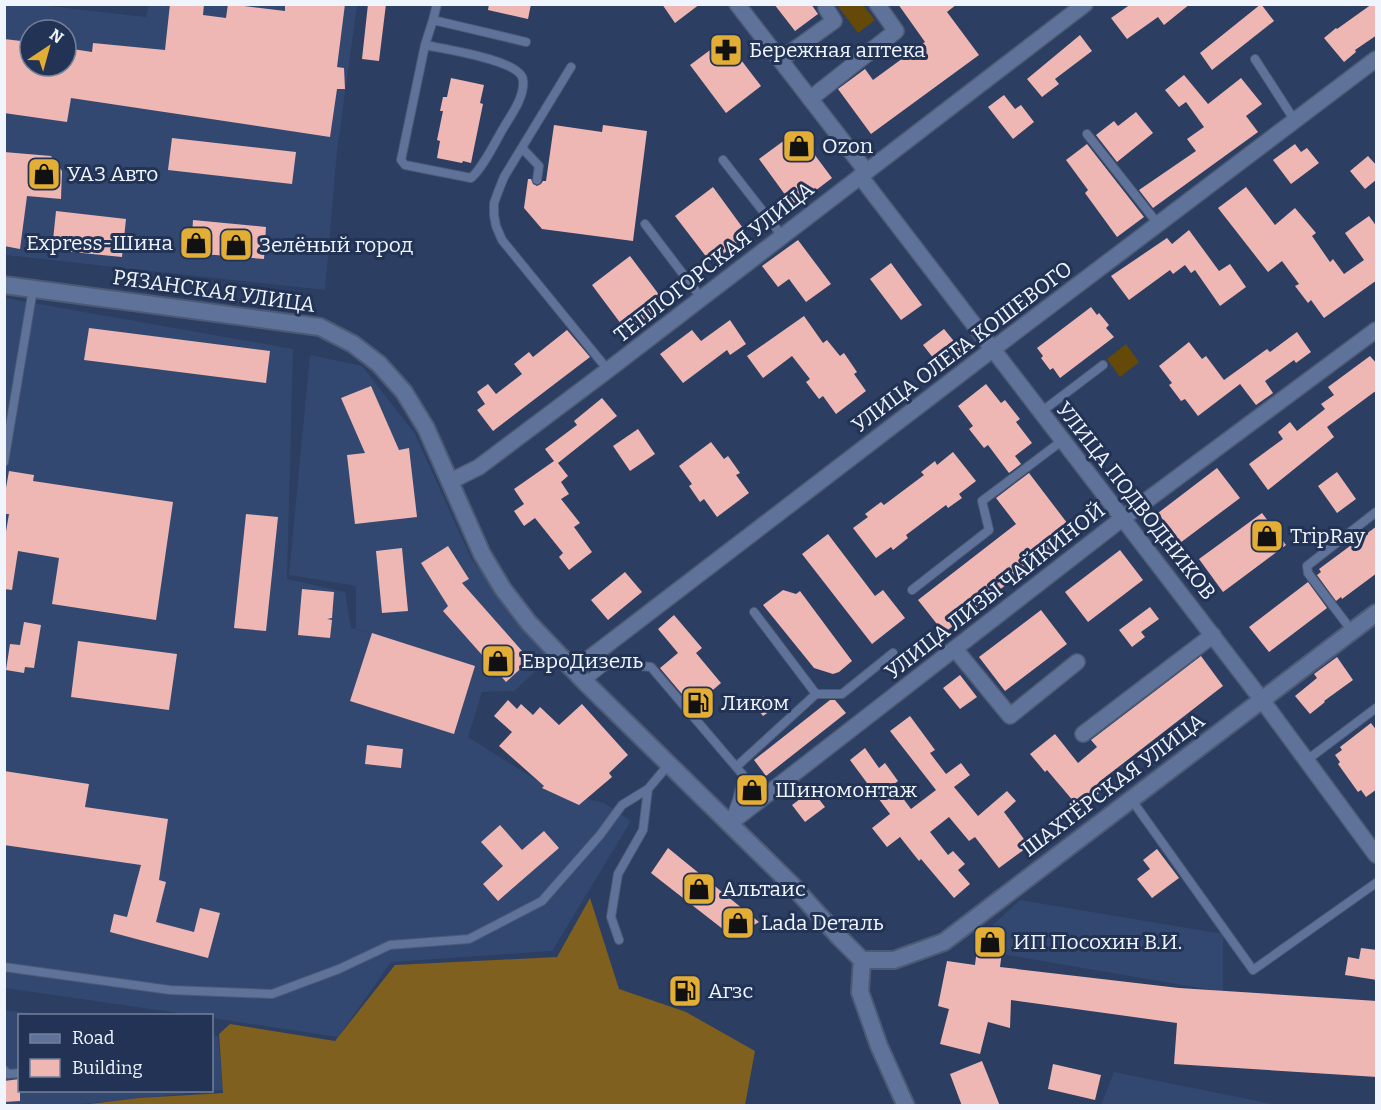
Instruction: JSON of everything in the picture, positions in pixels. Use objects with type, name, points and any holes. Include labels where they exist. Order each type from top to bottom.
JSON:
[{"type":"main road","name":"РЯЗАНСКАЯ УЛИЦА","points":[[4,285],[320,327],[353,344],[379,364],[404,392],[426,428],[482,554],[503,589],[529,623],[579,676],[792,885],[862,960]]},
{"type":"main road","name":"ШАХТЁРСКАЯ УЛИЦА","points":[[862,960],[894,960],[944,942],[1377,613]]},
{"type":"main road","points":[[862,960],[860,992],[879,1046],[906,1106]]},
{"type":"street","name":"УЛИЦА ПОДВОДНИКОВ","points":[[737,4],[810,99],[993,349],[1213,635],[1377,855]]},
{"type":"street","points":[[780,60],[834,21],[826,4]]},
{"type":"street","points":[[810,99],[896,31],[877,4]]},
{"type":"street","name":"ТЕПЛОГОРСКАЯ УЛИЦА","points":[[451,481],[479,467],[608,370],[1085,4]]},
{"type":"street","name":"УЛИЦА ОЛЕГА КОШЕВОГО","points":[[579,676],[993,349],[1377,59]]},
{"type":"street","name":"УЛИЦА ЛИЗЫ ЧАЙКИНОЙ","points":[[729,824],[1123,518],[1377,330]]},
{"type":"street","points":[[1083,734],[1213,635]]},
{"type":"street","points":[[955,649],[1010,717],[1077,662]]},
{"type":"lane","points":[[425,45],[506,63],[523,78],[515,110],[471,178],[402,163],[401,160],[425,45],[437,4]]},
{"type":"lane","points":[[433,20],[526,42]]},
{"type":"lane","points":[[1255,59],[1295,121]]},
{"type":"lane","points":[[571,67],[504,177],[494,203],[496,226],[502,240],[608,370]]},
{"type":"lane","points":[[1086,134],[1158,224]]},
{"type":"lane","points":[[523,149],[539,166],[537,180]]},
{"type":"lane","points":[[723,160],[783,237]]},
{"type":"lane","points":[[645,224],[702,299]]},
{"type":"lane","points":[[4,462],[33,289]]},
{"type":"lane","points":[[1041,412],[1103,365]]},
{"type":"lane","points":[[912,590],[989,530],[982,501],[1063,440]]},
{"type":"lane","points":[[1352,631],[1308,573],[1307,566],[1377,512]]},
{"type":"lane","points":[[754,612],[816,694]]},
{"type":"lane","points":[[736,767],[816,694],[842,694],[893,653]]},
{"type":"lane","points":[[579,676],[609,663],[651,667],[742,775],[729,824]]},
{"type":"lane","points":[[1307,760],[1377,708]]},
{"type":"lane","points":[[4,967],[170,990],[272,994],[339,969],[390,945],[469,939],[542,901],[600,835],[622,805],[648,789],[669,764]]},
{"type":"lane","points":[[620,940],[611,917],[618,874],[643,830],[648,789]]},
{"type":"lane","points":[[1131,799],[1253,970],[1377,884]]},
{"type":"lane","points":[[4,1070],[8,1074],[18,1073]]},
{"type":"shaded area","points":[[5,5],[39,5],[146,17],[149,5],[357,5],[337,151],[325,290],[5,255]]},
{"type":"shaded area","points":[[837,5],[863,5],[875,20],[858,33]]},
{"type":"shaded area","points":[[5,298],[293,349],[287,579],[345,592],[351,628],[399,642],[356,629],[356,586],[289,575],[310,355],[362,366],[415,434],[472,560],[549,659],[514,691],[482,692],[468,737],[538,781],[561,792],[604,803],[631,821],[552,951],[391,962],[338,1037],[213,1018],[213,1014],[185,1014],[5,988]]},
{"type":"shaded area","points":[[1126,344],[1139,362],[1120,377],[1107,359]]},
{"type":"shaded area","points":[[590,898],[619,989],[686,1012],[755,1051],[745,1105],[81,1105],[139,1098],[223,1093],[219,1034],[230,1024],[335,1041],[395,965],[557,957]]},
{"type":"shaded area","points":[[1020,900],[1223,934],[1223,992],[990,952],[993,925]]},
{"type":"shaded area","points":[[5,1010],[38,1014],[18,1014],[18,1092],[203,1092],[70,1105],[5,1106]]},
{"type":"shaded area","points":[[213,1035],[218,1036],[223,1090],[213,1091]]},
{"type":"shaded area","points":[[1114,1072],[1277,1105],[1101,1105]]},
{"type":"building","points":[[170,4],[204,4],[203,15],[226,18],[228,4],[285,11],[285,4],[345,4],[337,67],[344,68],[345,89],[337,89],[330,137],[71,98],[67,122],[4,113],[4,39],[18,41],[18,78],[78,78],[78,50],[92,52],[93,43],[165,50]]},
{"type":"building","points":[[368,4],[386,4],[379,61],[362,59]]},
{"type":"building","points":[[489,4],[531,4],[528,19],[488,10]]},
{"type":"building","points":[[662,4],[700,4],[675,23]]},
{"type":"building","points":[[774,4],[811,4],[818,14],[795,31]]},
{"type":"building","points":[[898,4],[957,4],[947,12],[979,55],[871,134],[838,89],[865,69],[873,80],[925,42]]},
{"type":"building","points":[[1131,4],[1190,4],[1164,25],[1158,17],[1127,39],[1111,18]]},
{"type":"building","points":[[1261,4],[1274,21],[1212,70],[1200,53]]},
{"type":"building","points":[[1372,4],[1377,4],[1377,35],[1355,50],[1356,52],[1344,62],[1324,38]]},
{"type":"building","points":[[1080,35],[1092,51],[1055,79],[1059,84],[1042,97],[1027,79]]},
{"type":"building","points":[[725,39],[761,86],[726,113],[690,65]]},
{"type":"building","points":[[1184,75],[1208,104],[1241,78],[1262,104],[1246,116],[1258,132],[1153,208],[1139,190],[1196,151],[1187,139],[1204,127],[1186,102],[1179,107],[1165,90]]},
{"type":"building","points":[[451,78],[484,85],[480,103],[483,104],[471,163],[437,158],[440,141],[437,140],[443,111],[440,111],[443,97],[447,97]]},
{"type":"building","points":[[1004,95],[1015,109],[1021,105],[1034,122],[1013,139],[988,107]]},
{"type":"building","points":[[1136,112],[1153,133],[1117,162],[1096,135],[1114,121],[1118,126]]},
{"type":"building","points":[[554,125],[602,132],[603,125],[647,131],[633,241],[542,229],[524,208],[528,179],[531,179],[537,186],[546,181]]},
{"type":"building","points":[[797,131],[832,178],[794,207],[759,159]]},
{"type":"building","points":[[172,138],[296,152],[292,184],[168,170]]},
{"type":"building","points":[[1087,144],[1144,217],[1117,237],[1085,193],[1088,190],[1066,160]]},
{"type":"building","points":[[1295,144],[1301,152],[1307,148],[1319,163],[1291,184],[1273,160]]},
{"type":"building","points":[[4,152],[51,156],[62,171],[61,199],[27,196],[20,249],[4,246]]},
{"type":"building","points":[[1368,156],[1377,166],[1377,179],[1365,189],[1350,171]]},
{"type":"building","points":[[713,187],[748,235],[711,263],[675,216]]},
{"type":"building","points":[[1246,187],[1275,225],[1295,208],[1316,233],[1312,236],[1330,262],[1333,259],[1344,274],[1364,260],[1345,233],[1369,216],[1377,227],[1377,280],[1324,318],[1311,300],[1308,303],[1295,286],[1299,284],[1282,261],[1268,272],[1218,208]]},
{"type":"building","points":[[56,211],[126,219],[122,257],[52,250]]},
{"type":"building","points":[[193,220],[266,227],[264,259],[191,253]]},
{"type":"building","points":[[1189,230],[1219,271],[1230,264],[1246,287],[1220,306],[1195,270],[1191,273],[1185,265],[1173,274],[1170,270],[1129,300],[1111,276],[1167,238],[1172,244]]},
{"type":"building","points":[[798,240],[831,284],[806,302],[789,279],[778,287],[762,266]]},
{"type":"building","points":[[630,256],[666,304],[627,332],[592,285]]},
{"type":"building","points":[[891,263],[922,305],[901,320],[870,279]]},
{"type":"building","points":[[1091,307],[1109,325],[1106,328],[1114,337],[1060,378],[1053,368],[1050,370],[1037,348]]},
{"type":"building","points":[[804,316],[823,343],[827,340],[840,356],[844,353],[857,372],[854,374],[866,391],[836,414],[823,396],[819,399],[806,382],[810,379],[792,356],[763,378],[747,356]]},
{"type":"building","points":[[730,320],[746,344],[730,355],[727,350],[683,383],[660,354],[692,330],[701,341]]},
{"type":"building","points":[[89,328],[270,351],[266,383],[84,360]]},
{"type":"building","points":[[944,329],[962,351],[941,368],[923,345]]},
{"type":"building","points":[[567,330],[590,357],[493,431],[477,410],[485,404],[477,392],[488,384],[496,394],[522,374],[514,364],[529,352],[533,357]]},
{"type":"building","points":[[1297,332],[1311,352],[1296,363],[1294,360],[1265,381],[1273,393],[1256,405],[1240,384],[1198,416],[1185,399],[1181,401],[1169,385],[1172,383],[1159,366],[1189,342],[1202,359],[1206,356],[1224,380],[1267,349],[1270,352]]},
{"type":"building","points":[[1370,356],[1377,364],[1377,390],[1327,427],[1334,437],[1268,490],[1249,464],[1283,439],[1278,432],[1290,422],[1297,431],[1325,409],[1321,404],[1334,395],[1328,387]]},
{"type":"building","points":[[986,384],[1001,403],[1005,400],[1020,419],[1016,422],[1032,443],[1015,456],[1021,464],[1009,473],[988,445],[984,448],[969,429],[973,426],[958,406]]},
{"type":"building","points":[[371,386],[399,450],[409,448],[417,517],[355,524],[347,455],[365,453],[341,398]]},
{"type":"building","points":[[602,398],[617,416],[558,463],[568,476],[561,482],[569,494],[561,499],[580,523],[574,527],[592,552],[569,570],[559,557],[563,553],[535,518],[524,526],[514,511],[524,504],[514,489],[554,461],[545,449],[577,425],[574,421]]},
{"type":"building","points":[[638,429],[655,454],[630,471],[613,446]]},
{"type":"building","points":[[711,442],[724,459],[728,456],[740,473],[736,475],[749,493],[717,517],[704,499],[700,502],[689,486],[692,484],[679,466]]},
{"type":"building","points":[[953,452],[976,481],[959,494],[962,498],[948,508],[946,505],[906,535],[908,538],[893,550],[891,547],[876,558],[853,528],[868,517],[865,514],[881,502],[884,505],[924,475],[921,472],[935,461],[937,465]]},
{"type":"building","points":[[1217,468],[1240,498],[1180,543],[1158,513]]},
{"type":"building","points":[[9,471],[34,475],[33,481],[173,502],[156,620],[52,604],[59,558],[18,551],[12,590],[4,589],[4,543],[9,514],[4,514],[4,499]]},
{"type":"building","points":[[1337,472],[1356,499],[1337,513],[1318,486]]},
{"type":"building","points":[[1029,473],[1074,532],[944,633],[918,600],[1016,524],[996,498]]},
{"type":"building","points":[[1262,513],[1286,545],[1223,592],[1199,559]]},
{"type":"building","points":[[246,514],[278,517],[266,631],[234,628]]},
{"type":"building","points":[[1377,526],[1377,573],[1336,601],[1317,575],[1321,572],[1319,569]]},
{"type":"building","points":[[828,534],[875,596],[883,590],[905,618],[872,644],[802,554]]},
{"type":"building","points":[[448,546],[469,579],[462,583],[530,660],[506,682],[443,611],[448,606],[421,563]]},
{"type":"building","points":[[402,548],[408,611],[382,613],[376,551]]},
{"type":"building","points":[[1120,550],[1143,580],[1088,622],[1065,592]]},
{"type":"building","points":[[625,572],[642,592],[608,620],[591,600]]},
{"type":"building","points":[[1308,582],[1327,608],[1269,652],[1249,627]]},
{"type":"building","points":[[302,589],[334,592],[332,618],[327,619],[332,620],[330,638],[298,635]]},
{"type":"building","points":[[783,590],[796,594],[800,591],[852,661],[839,672],[833,674],[814,668],[763,605]]},
{"type":"building","points":[[1150,607],[1159,619],[1141,632],[1145,637],[1132,647],[1119,630]]},
{"type":"building","points":[[1041,610],[1067,644],[1005,691],[979,657]]},
{"type":"building","points":[[674,615],[702,648],[696,653],[721,683],[700,701],[710,713],[703,719],[660,668],[678,653],[658,629]]},
{"type":"building","points":[[24,622],[41,625],[34,668],[25,667],[24,673],[6,670],[10,644],[20,645]]},
{"type":"building","points":[[372,633],[475,666],[454,734],[350,701]]},
{"type":"building","points":[[78,641],[177,654],[169,710],[71,697]]},
{"type":"building","points":[[1201,656],[1223,686],[1099,782],[1104,789],[1080,809],[1047,770],[1045,772],[1030,754],[1055,734],[1078,763],[1097,747],[1091,740]]},
{"type":"building","points":[[1337,657],[1353,680],[1310,714],[1295,696],[1317,678],[1314,674]]},
{"type":"building","points":[[960,675],[977,697],[960,709],[943,688]]},
{"type":"building","points":[[763,696],[773,709],[763,716],[753,703]]},
{"type":"building","points":[[508,700],[517,709],[521,704],[533,715],[540,707],[559,725],[582,704],[628,755],[609,773],[612,777],[579,805],[542,788],[544,786],[499,746],[512,732],[494,716]]},
{"type":"building","points":[[830,700],[835,700],[846,713],[766,776],[754,760]]},
{"type":"building","points":[[910,716],[935,750],[930,753],[946,774],[961,763],[970,775],[954,787],[978,816],[1007,791],[1016,801],[1004,812],[1029,846],[999,868],[975,837],[969,841],[949,817],[930,832],[948,855],[953,851],[965,864],[958,870],[970,884],[954,898],[900,837],[887,847],[872,828],[890,814],[850,760],[865,748],[879,768],[885,763],[898,781],[893,785],[911,809],[936,790],[890,731]]},
{"type":"building","points":[[1371,723],[1377,731],[1377,789],[1366,797],[1361,790],[1358,792],[1338,764],[1340,762],[1335,755],[1342,750],[1340,747]]},
{"type":"building","points":[[367,745],[403,749],[401,768],[365,764]]},
{"type":"building","points":[[4,771],[89,784],[85,807],[168,819],[159,880],[166,882],[156,922],[194,932],[200,908],[220,913],[208,958],[110,932],[114,914],[127,917],[141,865],[4,845]]},
{"type":"building","points":[[812,790],[825,807],[805,822],[792,805]]},
{"type":"building","points":[[500,825],[522,850],[544,831],[559,848],[498,901],[483,884],[503,866],[481,842]]},
{"type":"building","points":[[668,848],[759,922],[733,937],[651,873]]},
{"type":"building","points":[[1157,849],[1179,878],[1152,898],[1137,879],[1150,869],[1143,860]]},
{"type":"building","points":[[979,932],[1004,936],[1000,967],[1179,988],[1377,1001],[1377,1077],[1174,1064],[1177,1023],[1011,1000],[1010,1028],[988,1022],[980,1054],[940,1044],[949,1009],[938,1006],[947,961],[975,965]]},
{"type":"building","points":[[1361,948],[1377,950],[1377,980],[1345,975],[1348,957],[1359,959]]},
{"type":"building","name":"Агзс","points":[[681,982],[693,985],[689,1000],[677,996]]},
{"type":"building","points":[[982,1061],[1000,1106],[962,1106],[950,1074]]},
{"type":"building","points":[[1053,1064],[1101,1075],[1095,1100],[1048,1089]]},
{"type":"building","points":[[18,1079],[20,1101],[4,1102],[4,1081]]},
{"type":"place","name":"Бережная аптека","points":[[726,50]]},
{"type":"place","name":"Ozon","points":[[799,146]]},
{"type":"place","name":"УАЗ Авто","points":[[44,174]]},
{"type":"place","name":"Express-Шина","points":[[196,243]]},
{"type":"place","name":"Зелёный город","points":[[236,245]]},
{"type":"place","name":"TripRay","points":[[1267,536]]},
{"type":"place","name":"ЕвроДизель","points":[[498,661]]},
{"type":"place","name":"Ликом","points":[[698,703]]},
{"type":"place","name":"Шиномонтаж","points":[[752,790]]},
{"type":"place","name":"Альтаис","points":[[699,889]]},
{"type":"place","name":"Lada Dеталь","points":[[738,923]]},
{"type":"place","name":"ИП Посохин В.И.","points":[[990,942]]},
{"type":"place","name":"Агзс","points":[[685,991]]}]
